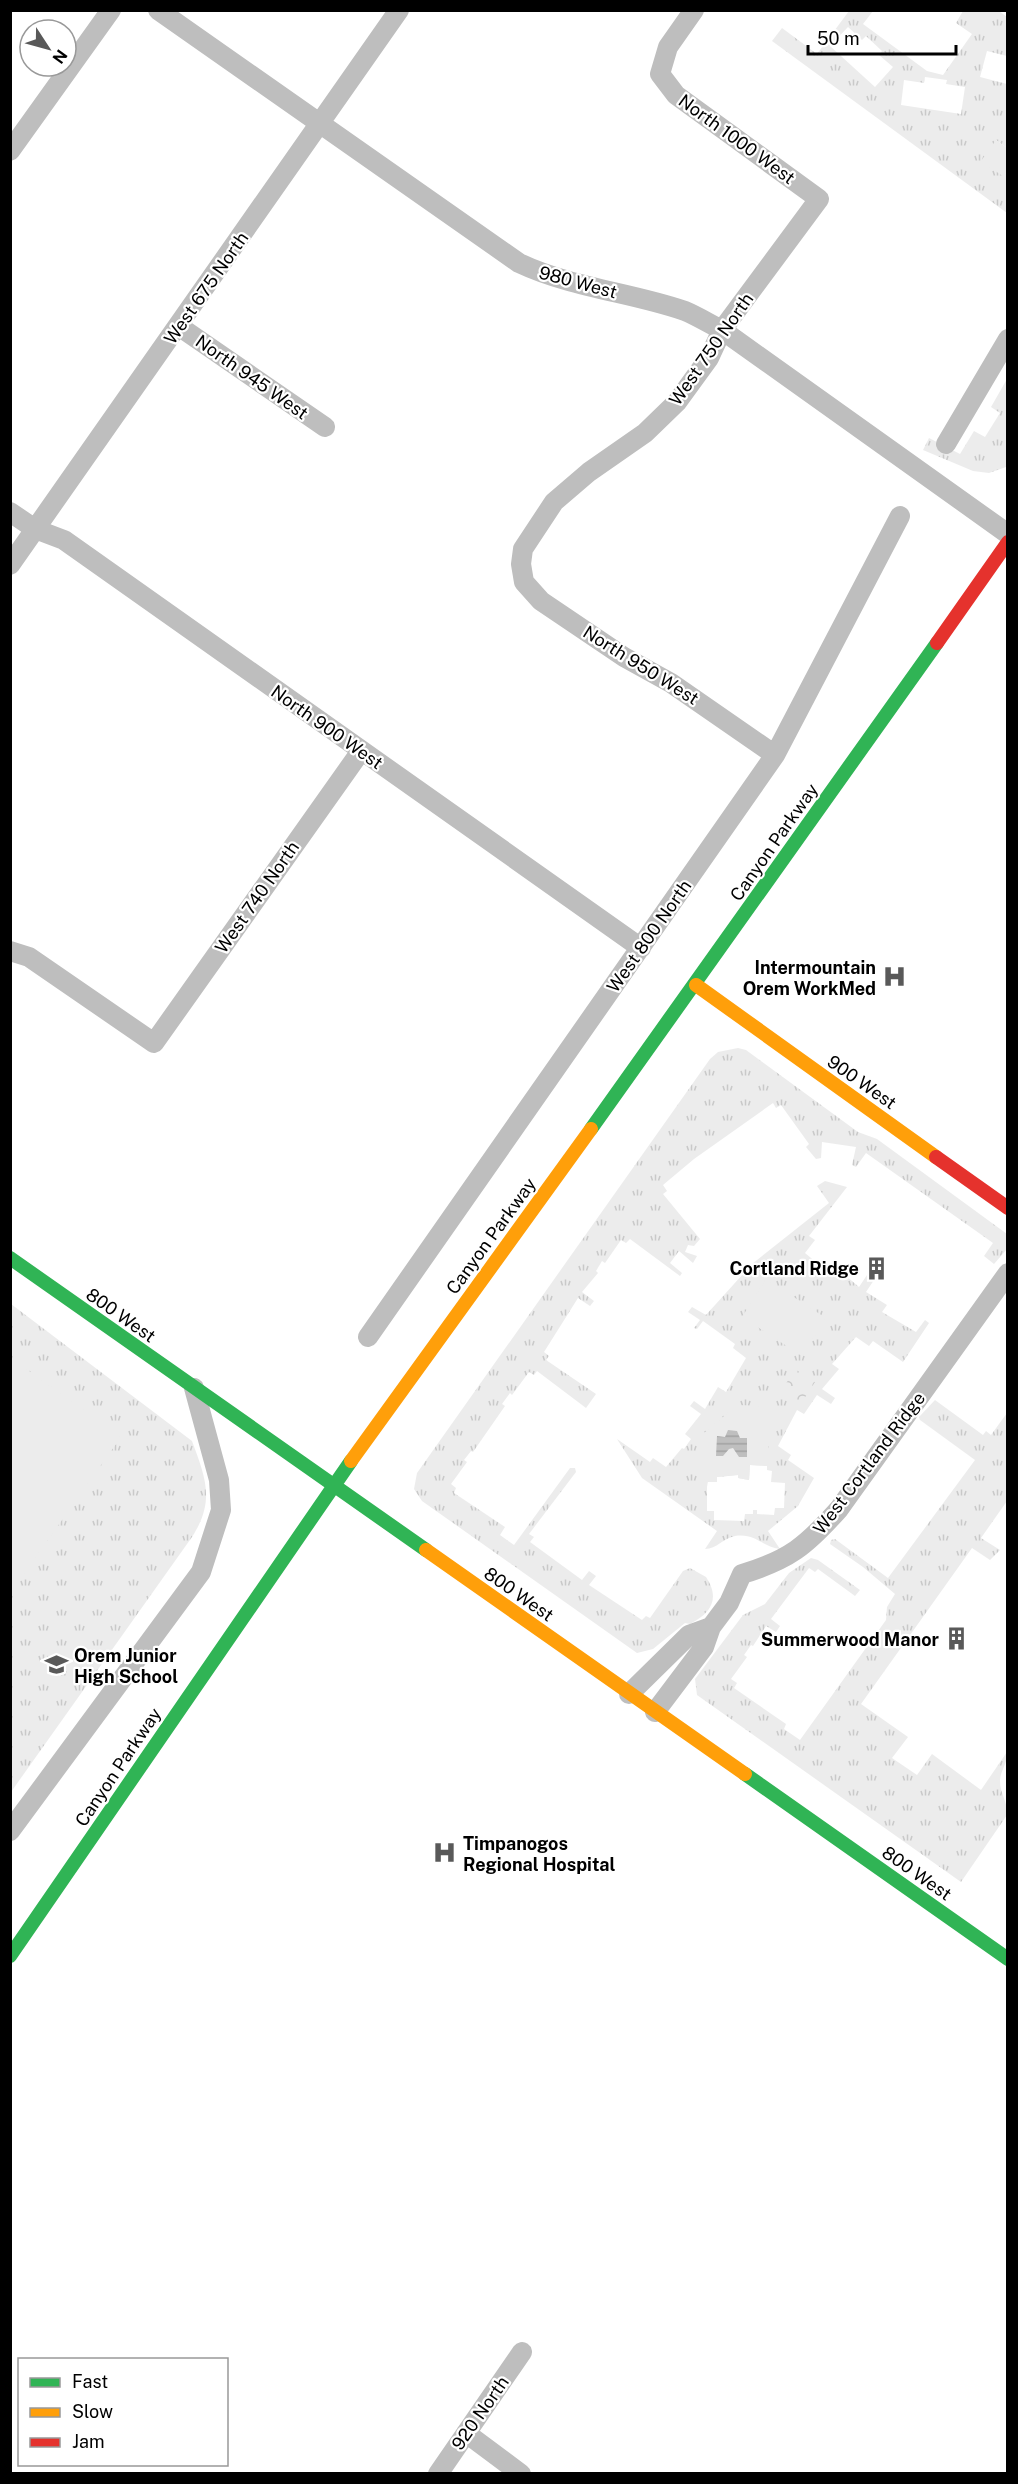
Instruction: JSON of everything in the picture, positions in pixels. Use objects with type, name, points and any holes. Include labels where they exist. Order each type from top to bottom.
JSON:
[{"type":"main road","name":"Canyon Parkway","points":[[10,1956],[334,1484],[696,985],[1008,542]]},
{"type":"main road","name":"900 West","points":[[696,985],[1008,1208]]},
{"type":"main road","name":"800 West","points":[[10,1258],[1008,1959]]},
{"type":"street","points":[[10,151],[111,10]]},
{"type":"street","name":"980 West","points":[[158,10],[519,264],[550,278],[651,301],[687,312],[722,330],[967,508],[1008,534]]},
{"type":"street","name":"West 675 North","points":[[10,565],[180,327],[399,10]]},
{"type":"street","name":"North 1000 West","points":[[694,10],[668,47],[660,74],[676,95],[819,199]]},
{"type":"street","name":"West 750 North","points":[[521,564],[523,549],[554,502],[589,472],[645,434],[677,402],[709,358],[722,330],[819,199]]},
{"type":"street","name":"North 945 West","points":[[180,327],[325,428]]},
{"type":"street","points":[[946,444],[1008,339]]},
{"type":"street","name":"North 900 West","points":[[10,512],[35,529],[64,540],[641,948]]},
{"type":"street","name":"West 800 North","points":[[368,1338],[776,755],[900,516]]},
{"type":"street","name":"North 950 West","points":[[521,564],[524,582],[541,601],[624,657],[671,683],[776,755]]},
{"type":"street","name":"West 740 North","points":[[10,951],[29,957],[154,1043],[361,751]]},
{"type":"street","name":"West Cortland Ridge","points":[[628,1694],[689,1635],[711,1627],[729,1603],[742,1574],[775,1564],[810,1541],[839,1509],[1008,1273]]},
{"type":"street","points":[[10,1831],[201,1572],[221,1510],[219,1480],[194,1388]]},
{"type":"street","points":[[655,1713],[704,1647],[711,1627]]},
{"type":"street","name":"920 North","points":[[438,2474],[522,2352]]},
{"type":"street","points":[[466,2433],[521,2474]]},
{"type":"green space","points":[[849,11],[873,11],[863,24],[927,71],[943,75],[972,34],[956,23],[963,11],[999,11],[1007,17],[1007,56],[987,51],[980,77],[1007,84],[1007,148],[996,140],[1004,176],[1007,171],[1007,213],[772,41],[782,28],[817,54]],"holes":[[[848,27],[862,40],[866,36],[882,51],[879,55],[893,67],[875,87],[830,46]],[[925,77],[947,80],[946,84],[965,87],[961,114],[901,105],[904,80],[924,83]]]},
{"type":"green space","points":[[996,140],[1007,148],[1007,171],[1004,177],[981,161]]},
{"type":"green space","points":[[1007,379],[1006,467],[989,473],[973,471],[923,450],[929,438],[960,454],[974,431],[985,437],[1000,413],[991,407]]},
{"type":"green space","points":[[738,1048],[746,1050],[858,1132],[877,1139],[1007,1234],[1007,1249],[994,1264],[984,1256],[993,1243],[866,1153],[856,1167],[852,1165],[856,1147],[822,1142],[821,1158],[816,1159],[806,1147],[809,1144],[781,1105],[776,1108],[773,1103],[694,1159],[663,1185],[667,1191],[663,1194],[700,1239],[694,1246],[688,1245],[685,1252],[697,1256],[693,1263],[679,1251],[670,1263],[682,1273],[680,1276],[630,1239],[626,1243],[621,1240],[605,1263],[602,1261],[596,1271],[598,1273],[582,1292],[594,1301],[590,1306],[578,1298],[544,1352],[549,1356],[546,1360],[596,1394],[586,1408],[537,1371],[534,1375],[529,1372],[512,1395],[510,1393],[502,1404],[505,1406],[473,1452],[471,1451],[464,1460],[467,1462],[451,1484],[456,1488],[454,1493],[505,1527],[500,1535],[514,1545],[570,1468],[575,1468],[576,1472],[529,1534],[534,1537],[530,1542],[582,1580],[589,1571],[596,1576],[589,1585],[642,1620],[646,1616],[650,1618],[683,1571],[690,1568],[706,1577],[713,1598],[712,1604],[704,1615],[690,1624],[685,1623],[653,1649],[637,1653],[422,1501],[414,1489],[417,1473],[710,1059],[718,1052]]},
{"type":"green space","points":[[825,1181],[847,1187],[809,1236],[815,1240],[805,1253],[834,1277],[839,1270],[859,1287],[867,1275],[874,1280],[866,1292],[887,1305],[882,1312],[916,1332],[925,1320],[929,1323],[903,1362],[873,1341],[869,1346],[856,1337],[832,1364],[839,1369],[822,1389],[835,1398],[831,1404],[817,1395],[804,1414],[797,1410],[778,1446],[791,1455],[788,1460],[814,1478],[798,1506],[768,1531],[780,1549],[748,1536],[735,1536],[705,1549],[717,1531],[642,1478],[617,1439],[650,1462],[653,1458],[666,1467],[682,1448],[684,1449],[691,1439],[685,1434],[701,1414],[690,1406],[694,1401],[705,1409],[718,1387],[726,1392],[746,1358],[733,1348],[735,1344],[703,1321],[697,1329],[694,1328],[700,1320],[688,1312],[692,1307],[706,1315],[752,1264],[829,1203],[817,1186]],"holes":[[[750,1465],[767,1466],[767,1470],[772,1471],[771,1482],[785,1483],[784,1508],[775,1508],[774,1515],[757,1514],[757,1510],[753,1510],[753,1514],[745,1514],[744,1521],[714,1520],[714,1511],[707,1511],[707,1482],[717,1482],[717,1477],[738,1475],[738,1478],[749,1480]]]},
{"type":"green space","points":[[766,1279],[826,1318],[802,1356],[742,1317]]},
{"type":"green space","name":"Orem Junior High School","points":[[11,1304],[192,1441],[204,1479],[206,1501],[204,1512],[192,1537],[11,1792]]},
{"type":"green space","points":[[11,1358],[121,1437],[18,1582],[10,1576]]},
{"type":"green space","points":[[795,1369],[815,1382],[798,1408],[779,1395]]},
{"type":"green space","points":[[935,1400],[983,1435],[986,1431],[991,1435],[1007,1413],[1007,1501],[981,1538],[1000,1550],[990,1560],[972,1548],[861,1704],[908,1737],[892,1758],[917,1775],[932,1754],[981,1790],[1007,1752],[1000,1781],[1007,1815],[961,1882],[697,1695],[695,1679],[743,1615],[765,1604],[789,1573],[811,1558],[818,1560],[860,1590],[855,1596],[818,1569],[815,1572],[809,1568],[771,1619],[780,1626],[776,1632],[766,1626],[744,1655],[747,1657],[731,1679],[737,1683],[734,1688],[786,1724],[784,1729],[800,1740],[886,1620],[887,1607],[895,1594],[863,1567],[830,1544],[831,1540],[835,1539],[888,1578],[975,1460],[920,1420],[919,1417]]},
{"type":"green space","points":[[736,1405],[771,1407],[767,1466],[750,1465],[749,1480],[738,1478],[738,1475],[717,1477],[717,1482],[708,1481],[707,1487],[701,1487],[704,1433],[730,1411],[736,1411]]},
{"type":"shaded area","points":[[728,1430],[737,1431],[740,1438],[747,1438],[747,1457],[739,1457],[733,1448],[723,1456],[716,1456],[717,1436],[725,1437]]},
{"type":"traffic: fast","points":[[591,1129],[937,643]]},
{"type":"traffic: fast","points":[[10,1258],[426,1550]]},
{"type":"traffic: fast","points":[[10,1956],[351,1461]]},
{"type":"traffic: fast","points":[[745,1774],[1008,1959]]},
{"type":"traffic: slow","points":[[696,985],[936,1157]]},
{"type":"traffic: slow","points":[[351,1461],[591,1129]]},
{"type":"traffic: slow","points":[[426,1550],[745,1774]]},
{"type":"traffic: jam","points":[[937,643],[1008,542]]},
{"type":"traffic: jam","points":[[936,1157],[1008,1208]]},
{"type":"place","name":"Intermountain Orem WorkMed","points":[[894,977]]},
{"type":"place","name":"Cortland Ridge","points":[[877,1268]]},
{"type":"place","name":"Summerwood Manor","points":[[957,1639]]},
{"type":"place","name":"Orem Junior High School","points":[[56,1665]]},
{"type":"place","name":"Timpanogos Regional Hospital","points":[[445,1853]]}]
